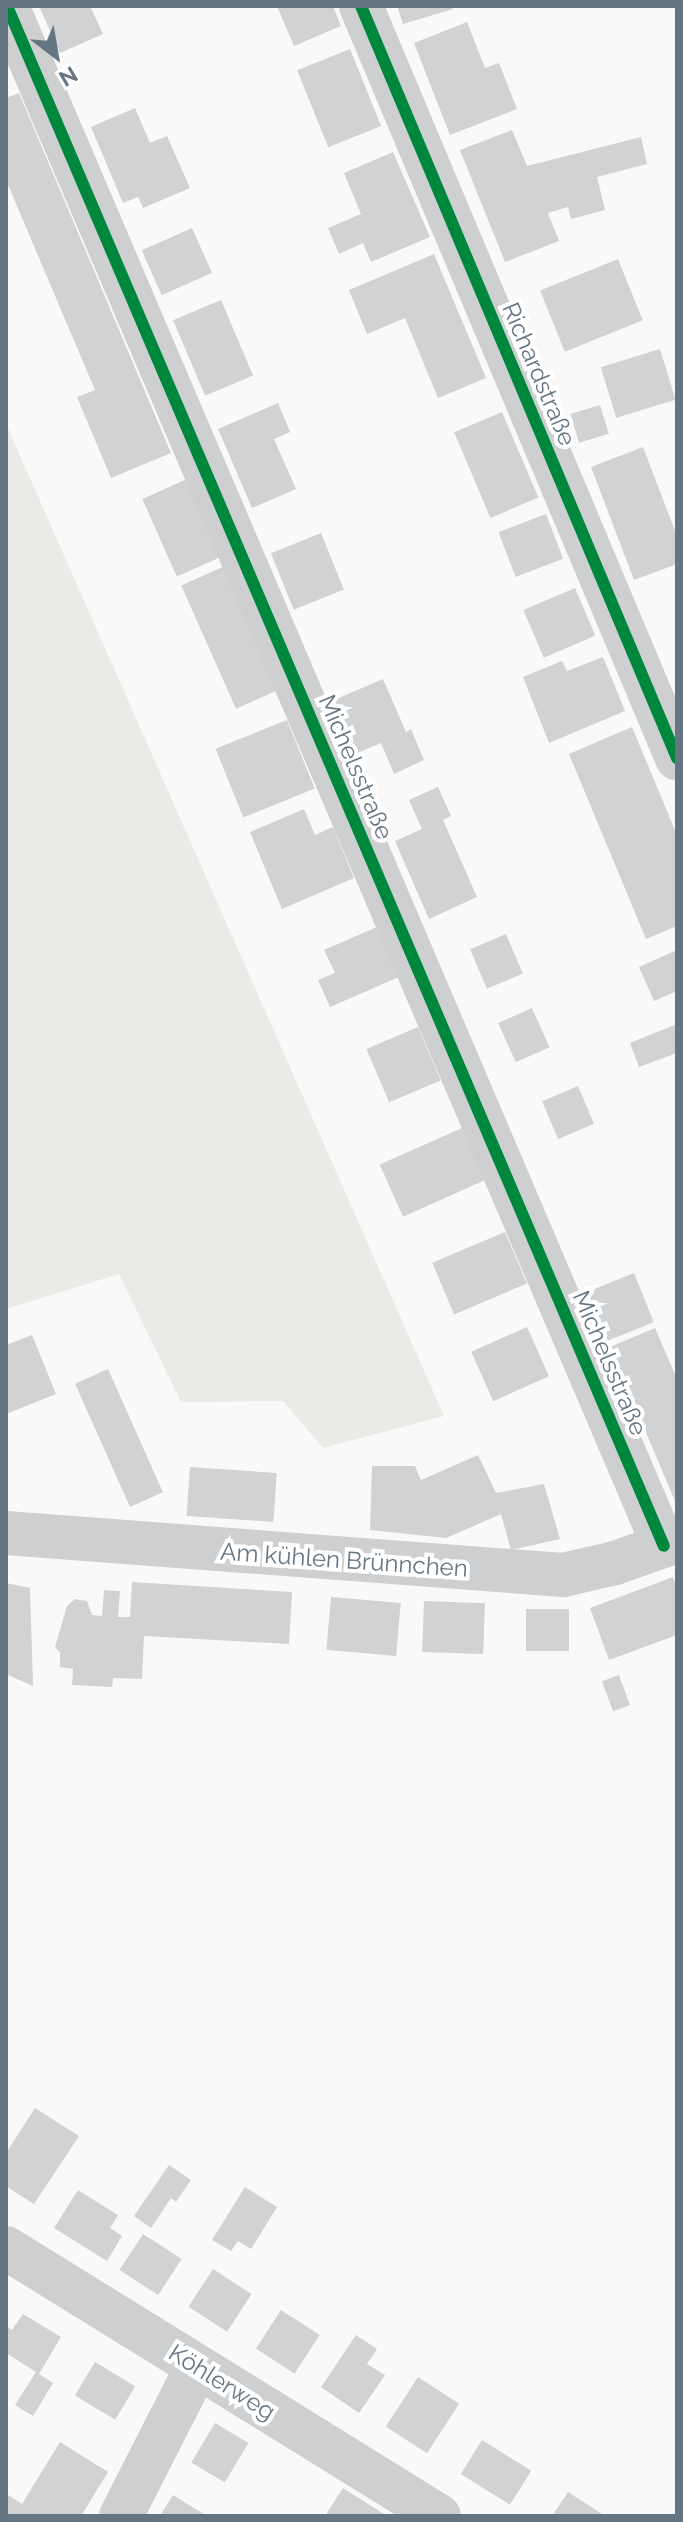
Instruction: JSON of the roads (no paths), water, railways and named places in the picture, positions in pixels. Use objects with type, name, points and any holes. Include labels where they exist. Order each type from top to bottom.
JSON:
[{"type":"street","name":"Michelsstraße","points":[[7,6],[670,1543]]},
{"type":"street","name":"Richardstraße","points":[[361,6],[677,758]]},
{"type":"street","name":"Am kühlen Brünnchen","points":[[6,1533],[563,1575],[670,1543]]},
{"type":"street","name":"Köhlerweg","points":[[6,2248],[439,2516]]},
{"type":"street","points":[[121,2516],[197,2367]]}]
